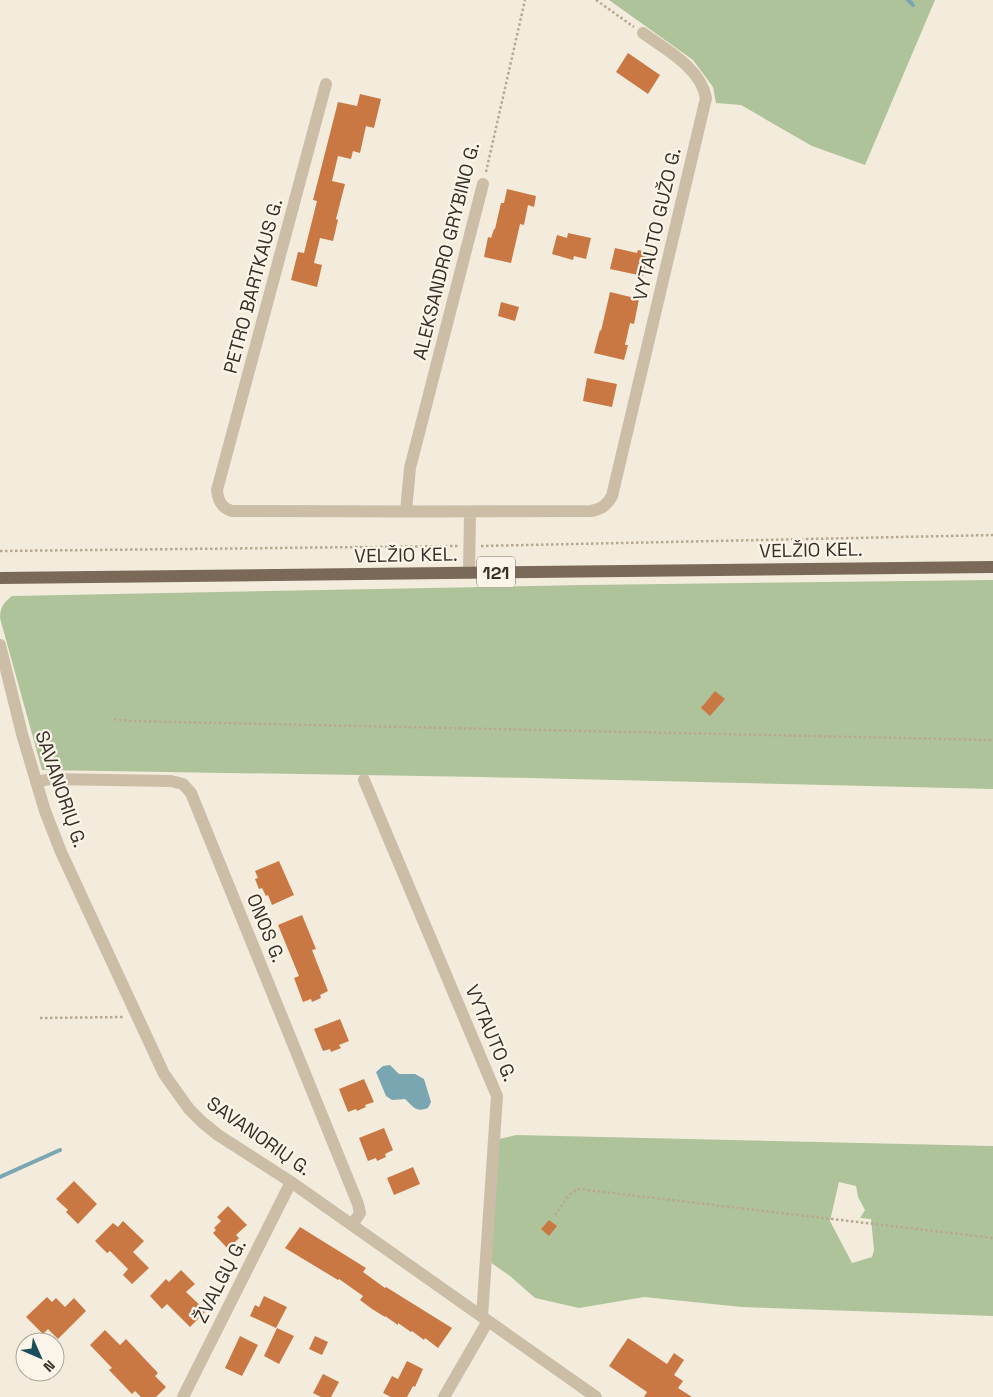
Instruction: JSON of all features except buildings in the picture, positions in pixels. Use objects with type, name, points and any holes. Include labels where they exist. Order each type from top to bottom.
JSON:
[{"type":"main road","name":"VELŽIO KEL.","points":[[0,578],[993,567]]},
{"type":"street","name":"VYTAUTO GUŽO G.","points":[[470,512],[591,511],[607,505],[612,496],[706,98],[704,88],[694,73],[643,33]]},
{"type":"street","name":"PETRO BARTKAUS G.","points":[[326,84],[217,490],[218,498],[226,510],[232,511],[406,511]]},
{"type":"street","name":"ALEKSANDRO GRYBINO G.","points":[[406,511],[410,468],[483,184]]},
{"type":"street","points":[[406,511],[470,512],[469,573]]},
{"type":"street","name":"SAVANORIŲ G.","points":[[0,645],[36,782],[61,852],[164,1074],[189,1109],[218,1135],[291,1182],[596,1397]]},
{"type":"street","name":"ONOS G.","points":[[36,782],[50,779],[171,781],[183,784],[191,793],[358,1204],[360,1213],[352,1225]]},
{"type":"street","name":"VYTAUTO G.","points":[[364,780],[497,1096],[485,1319]]},
{"type":"street","name":"ŽVALGŲ G.","points":[[183,1397],[291,1182]]},
{"type":"street","points":[[444,1397],[485,1319]]},
{"type":"path","name":"ALEKSANDRO GRYBINO G.","points":[[483,184],[525,0]]},
{"type":"path","points":[[596,0],[643,33]]},
{"type":"path","points":[[0,551],[469,546],[993,535]]},
{"type":"path","points":[[114,719],[130,721],[993,740]]},
{"type":"path","points":[[40,1018],[138,1017]]},
{"type":"path","points":[[555,1215],[569,1195],[578,1189],[993,1238]]},
{"type":"green space","points":[[609,0],[935,0],[865,165],[812,146],[741,105],[716,103],[713,87],[693,60]]},
{"type":"green space","points":[[993,580],[993,789],[482,777],[42,770],[0,618],[3,605],[12,596],[583,585]]},
{"type":"green space","points":[[516,1135],[993,1146],[993,1316],[742,1307],[644,1297],[579,1308],[535,1298],[510,1276],[490,1262],[499,1139]],"holes":[[[839,1182],[856,1186],[858,1197],[865,1210],[860,1218],[871,1219],[874,1250],[872,1257],[852,1263],[830,1221]]]},
{"type":"water","points":[[390,1065],[399,1074],[415,1074],[424,1079],[431,1102],[428,1108],[420,1110],[412,1106],[405,1099],[392,1100],[386,1096],[376,1072],[383,1066]]},
{"type":"waterway","points":[[908,0],[913,5]]},
{"type":"waterway","points":[[0,1177],[60,1150]]}]
